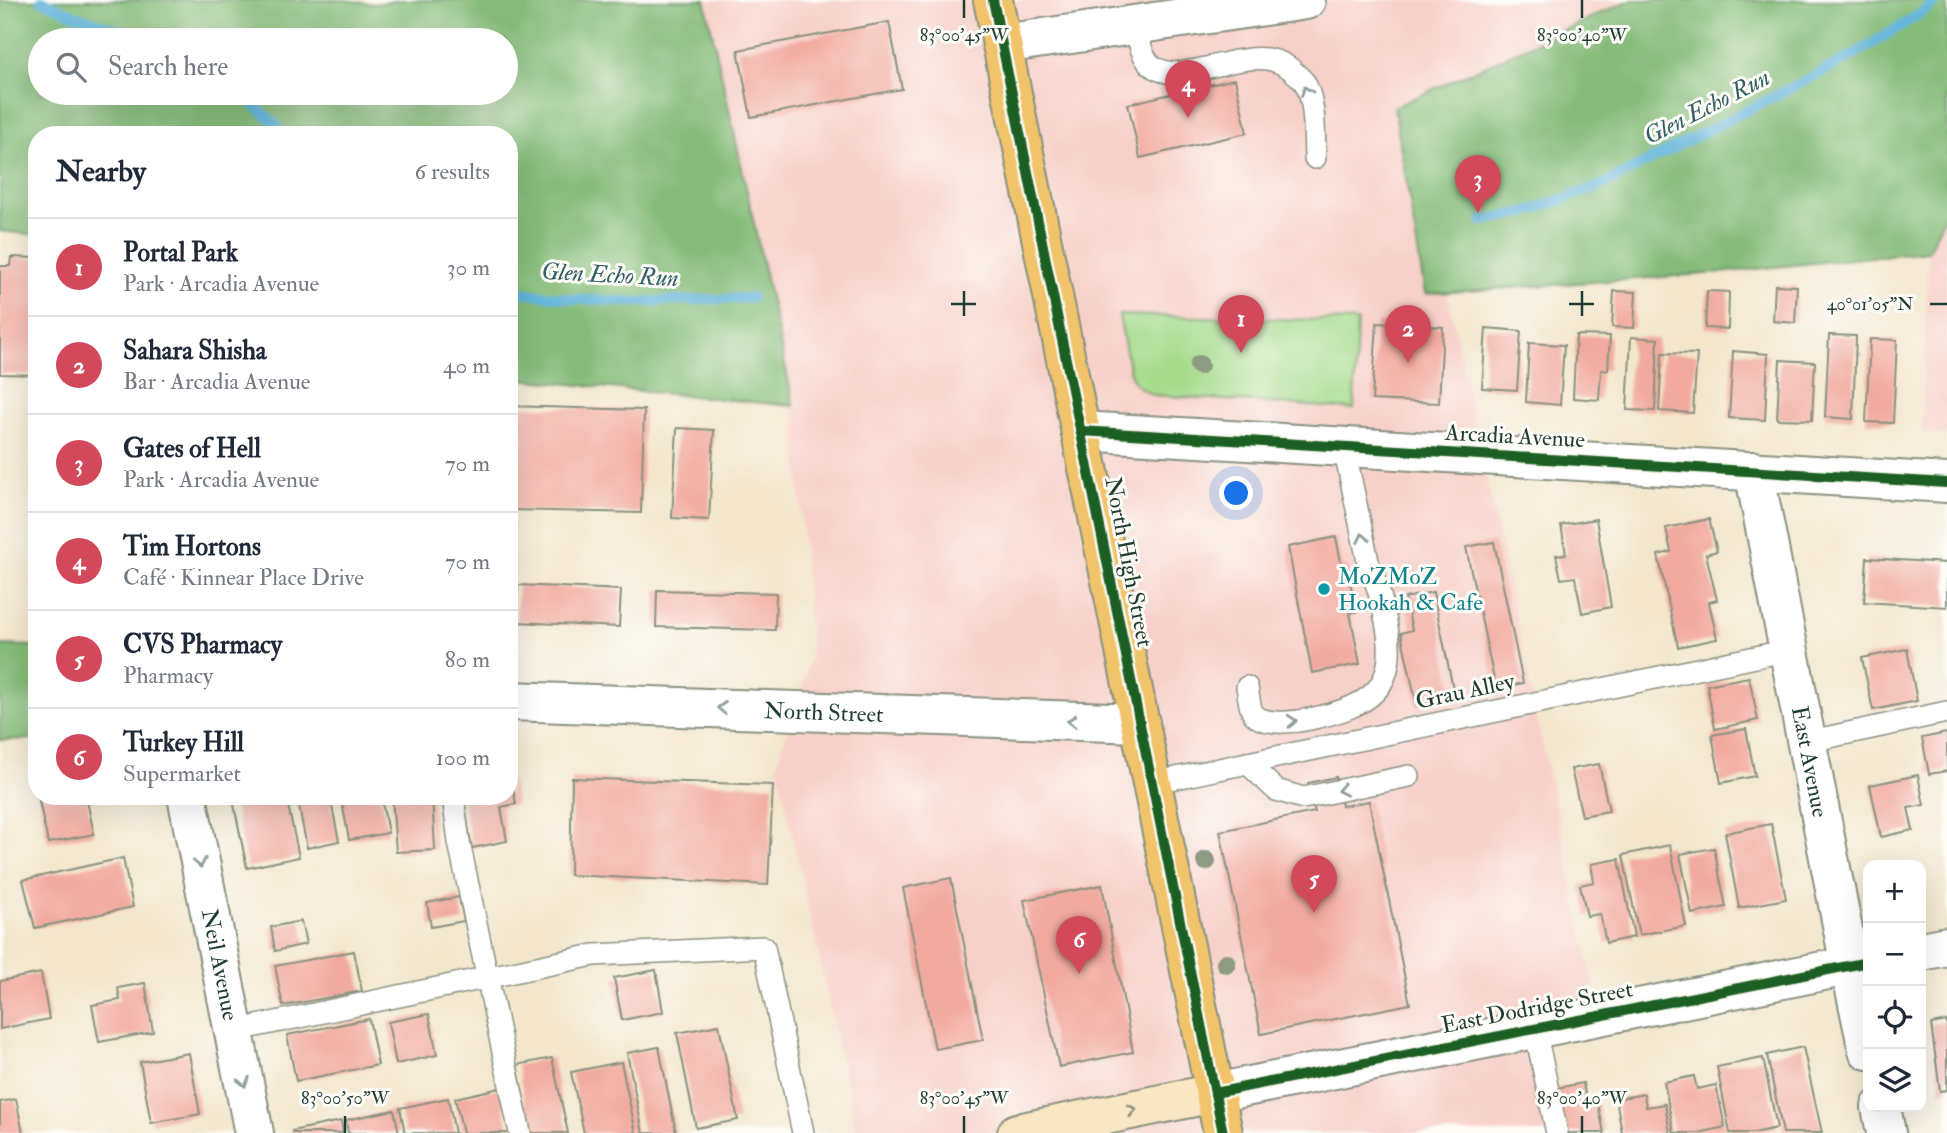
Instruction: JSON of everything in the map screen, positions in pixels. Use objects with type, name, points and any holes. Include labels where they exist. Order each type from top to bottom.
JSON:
[{"type":"main road","name":"North High Street","points":[[993,0],[1223,1133]]},
{"type":"main road","points":[[1017,1133],[1214,1093]]},
{"type":"street","points":[[1002,44],[1306,0]]},
{"type":"street","name":"Arcadia Avenue","points":[[1081,431],[1947,482]]},
{"type":"street","name":"East Avenue","points":[[1754,471],[1807,742],[1859,964],[1863,1002]]},
{"type":"street","name":"North Street","points":[[518,701],[1140,723]]},
{"type":"street","name":"Neil Avenue","points":[[189,805],[254,1133]]},
{"type":"street","points":[[1926,950],[1947,946]]},
{"type":"street","name":"East Dodridge Street","points":[[1214,1093],[1859,964]]},
{"type":"street","points":[[1882,1112],[1886,1133]]},
{"type":"lane","points":[[1134,24],[1144,55],[1150,64],[1161,70],[1195,71],[1248,58],[1276,60],[1290,68],[1304,82],[1310,97],[1315,158]]},
{"type":"lane","points":[[1247,687],[1252,711],[1257,717],[1284,723],[1345,711],[1376,691],[1386,677],[1390,640],[1378,584],[1368,566],[1344,447]]},
{"type":"lane","name":"Grau Alley","points":[[1152,783],[1789,650]]},
{"type":"lane","points":[[1807,742],[1947,712]]},
{"type":"lane","points":[[1247,763],[1276,790],[1303,798],[1409,776]]},
{"type":"lane","points":[[454,805],[459,842],[520,1133]]},
{"type":"lane","points":[[233,1031],[594,955],[764,947],[803,1133]]},
{"type":"lane","points":[[1535,1029],[1557,1133]]},
{"type":"shaded area","points":[[705,0],[1630,0],[1394,107],[1425,293],[1447,292],[1601,1021],[1543,1031],[1561,1133],[857,1133],[777,764],[811,657],[794,406]]},
{"type":"shaded area","points":[[1947,211],[1947,435],[1922,434],[1928,251]]},
{"type":"green space","points":[[0,0],[344,0],[374,4],[401,0],[705,0],[794,406],[518,379],[518,126],[28,126],[28,234],[0,231]]},
{"type":"green space","points":[[1630,0],[1947,0],[1947,211],[1928,251],[1719,273],[1425,294],[1394,107]]},
{"type":"green space","points":[[1119,315],[1357,321],[1354,409],[1153,395],[1136,385],[1130,373]]},
{"type":"green space","points":[[0,645],[28,646],[28,739],[0,740]]},
{"type":"building","points":[[889,22],[902,89],[751,117],[738,50]]},
{"type":"building","points":[[1235,79],[1247,133],[1140,158],[1128,104]]},
{"type":"building","points":[[11,257],[28,258],[28,375],[0,374],[0,266],[10,266]]},
{"type":"building","points":[[1775,285],[1797,286],[1795,323],[1773,321]]},
{"type":"building","points":[[1614,291],[1636,292],[1634,328],[1612,327]]},
{"type":"building","points":[[1707,291],[1729,292],[1728,329],[1705,328]]},
{"type":"building","points":[[1377,323],[1443,327],[1439,403],[1372,400]]},
{"type":"building","points":[[1486,328],[1521,331],[1517,390],[1482,388]]},
{"type":"building","points":[[1576,335],[1610,336],[1608,370],[1601,370],[1599,400],[1573,398]]},
{"type":"building","points":[[1829,335],[1856,336],[1853,419],[1825,417]]},
{"type":"building","points":[[1631,337],[1658,339],[1655,411],[1627,410]]},
{"type":"building","points":[[1870,339],[1897,340],[1893,423],[1866,422]]},
{"type":"building","points":[[1529,343],[1564,345],[1560,405],[1526,402]]},
{"type":"building","points":[[1733,351],[1768,354],[1765,420],[1729,418]]},
{"type":"building","points":[[1662,353],[1697,354],[1693,413],[1659,411]]},
{"type":"building","points":[[1780,360],[1815,362],[1812,420],[1777,419]]},
{"type":"building","points":[[518,406],[644,410],[641,513],[518,510]]},
{"type":"building","points":[[677,428],[714,430],[709,520],[672,518]]},
{"type":"building","points":[[1596,519],[1611,607],[1582,613],[1575,577],[1561,579],[1556,555],[1566,554],[1561,525]]},
{"type":"building","points":[[1709,519],[1717,551],[1706,554],[1717,600],[1709,602],[1717,639],[1678,647],[1658,555],[1671,552],[1666,528]]},
{"type":"building","name":"MoZMoZ Hookah & Cafe","points":[[1336,537],[1342,567],[1347,566],[1356,612],[1350,613],[1360,664],[1312,673],[1288,547]]},
{"type":"building","points":[[1494,542],[1523,683],[1496,689],[1466,547]]},
{"type":"building","points":[[1867,558],[1947,563],[1947,607],[1864,602]]},
{"type":"building","points":[[518,585],[621,590],[619,627],[518,622]]},
{"type":"building","points":[[657,590],[776,593],[775,630],[656,627]]},
{"type":"building","points":[[1433,592],[1455,698],[1417,706],[1401,633],[1412,630],[1405,598]]},
{"type":"building","points":[[1907,649],[1917,701],[1873,710],[1862,658]]},
{"type":"building","points":[[1749,677],[1758,720],[1715,729],[1707,685]]},
{"type":"building","points":[[1746,729],[1755,776],[1721,783],[1712,735]]},
{"type":"building","points":[[1947,733],[1947,771],[1929,774],[1922,738]]},
{"type":"building","points":[[1599,764],[1609,811],[1582,816],[1571,769]]},
{"type":"building","points":[[1918,775],[1924,805],[1908,808],[1913,830],[1881,837],[1870,785]]},
{"type":"building","points":[[1336,777],[1342,806],[1369,801],[1410,1004],[1261,1034],[1220,831],[1315,812],[1308,783]]},
{"type":"building","points":[[572,778],[773,785],[768,885],[570,875]]},
{"type":"building","points":[[40,805],[88,805],[94,834],[48,843]]},
{"type":"building","points":[[234,805],[288,805],[299,857],[247,868]]},
{"type":"building","points":[[299,805],[332,805],[339,841],[307,848]]},
{"type":"building","points":[[343,805],[383,805],[388,833],[349,840]]},
{"type":"building","points":[[393,805],[432,805],[435,850],[396,852]]},
{"type":"building","points":[[464,805],[511,805],[501,807],[507,841],[472,848]]},
{"type":"building","points":[[1771,824],[1786,899],[1739,908],[1725,833]]},
{"type":"building","points":[[1670,845],[1686,926],[1639,935],[1623,855]]},
{"type":"building","points":[[1714,848],[1726,907],[1692,914],[1680,854]]},
{"type":"building","points":[[123,858],[133,907],[35,928],[23,880]]},
{"type":"building","points":[[1619,859],[1634,937],[1606,943],[1600,914],[1587,916],[1580,885],[1594,882],[1591,864]]},
{"type":"building","points":[[951,878],[983,1040],[935,1049],[903,888]]},
{"type":"building","points":[[1102,885],[1133,1052],[1059,1067],[1024,900]]},
{"type":"building","points":[[459,897],[464,921],[431,927],[427,903]]},
{"type":"building","points":[[301,921],[306,944],[275,951],[271,927]]},
{"type":"building","points":[[354,951],[362,991],[283,1006],[275,966]]},
{"type":"building","points":[[656,970],[663,1012],[622,1020],[614,978]]},
{"type":"building","points":[[41,973],[49,1019],[0,1029],[0,981]]},
{"type":"building","points":[[145,983],[153,1032],[99,1042],[92,1005],[120,1000],[118,988]]},
{"type":"building","points":[[429,1014],[437,1055],[396,1064],[388,1022]]},
{"type":"building","points":[[369,1019],[378,1065],[296,1081],[287,1035]]},
{"type":"building","points":[[1947,1021],[1947,1090],[1940,1091],[1931,1024]]},
{"type":"building","points":[[719,1025],[738,1120],[696,1128],[677,1033]]},
{"type":"building","points":[[659,1047],[676,1133],[643,1133],[627,1053]]},
{"type":"building","points":[[1803,1047],[1822,1133],[1783,1133],[1767,1055]]},
{"type":"building","points":[[189,1053],[200,1114],[151,1123],[140,1062]]},
{"type":"building","points":[[552,1058],[568,1133],[531,1133],[517,1065]]},
{"type":"building","points":[[1763,1058],[1777,1128],[1754,1133],[1730,1133],[1717,1067]]},
{"type":"building","points":[[621,1062],[636,1133],[584,1133],[571,1072]]},
{"type":"building","points":[[1694,1076],[1697,1089],[1716,1085],[1725,1127],[1699,1133],[1674,1133],[1664,1082]]},
{"type":"building","points":[[1583,1083],[1587,1105],[1598,1103],[1604,1133],[1566,1133],[1557,1088]]},
{"type":"building","points":[[500,1088],[510,1133],[463,1133],[455,1098]]},
{"type":"building","points":[[1644,1094],[1646,1107],[1665,1104],[1670,1133],[1622,1133],[1616,1099]]},
{"type":"building","points":[[448,1098],[455,1133],[405,1133],[400,1108]]},
{"type":"building","points":[[16,1099],[23,1133],[0,1133],[0,1102]]},
{"type":"building","points":[[394,1110],[399,1133],[348,1133],[346,1120]]},
{"type":"building","points":[[341,1121],[343,1133],[292,1131]]},
{"type":"waterway","name":"Glen Echo Run","points":[[41,0],[112,28]]},
{"type":"waterway","name":"Glen Echo Run","points":[[1482,221],[1530,211],[1602,185],[1849,58],[1938,0]]},
{"type":"waterway","name":"Glen Echo Run","points":[[254,105],[277,126]]},
{"type":"waterway","name":"Glen Echo Run","points":[[518,292],[573,299],[635,302],[752,298]]},
{"type":"cycle path","points":[[993,0],[1223,1133]]},
{"type":"cycle path","points":[[1081,431],[1947,483]]},
{"type":"cycle path","points":[[1215,1093],[1863,963]]},
{"type":"place","name":"Tim Hortons","points":[[1188,118]]},
{"type":"place","name":"Gates of Hell","points":[[1478,213]]},
{"type":"place","name":"Portal Park","points":[[1241,353]]},
{"type":"place","name":"Sahara Shisha","points":[[1408,363]]},
{"type":"place","name":"MoZMoZ Hookah & Cafe","points":[[1324,589]]},
{"type":"place","name":"CVS Pharmacy","points":[[1314,913]]},
{"type":"place","name":"Turkey Hill","points":[[1079,974]]}]
